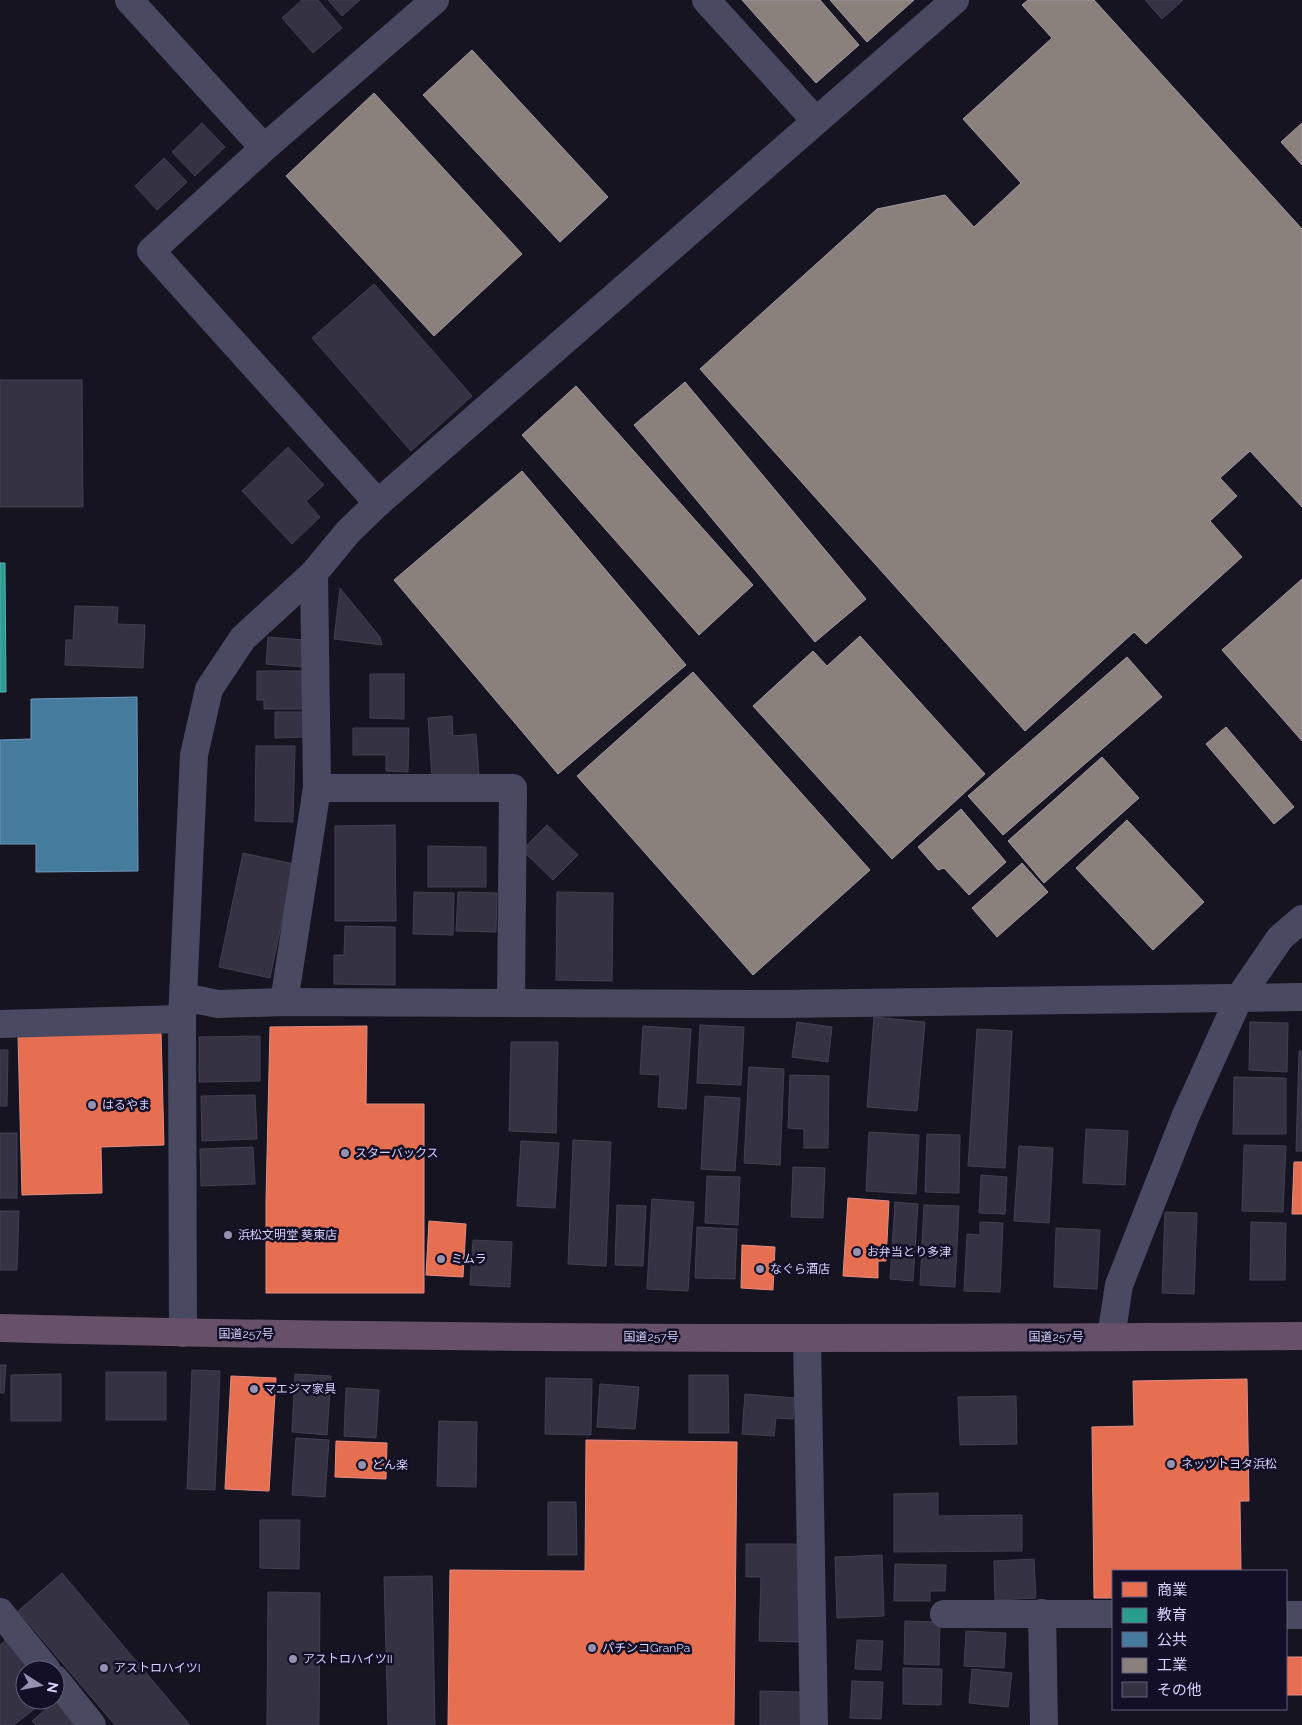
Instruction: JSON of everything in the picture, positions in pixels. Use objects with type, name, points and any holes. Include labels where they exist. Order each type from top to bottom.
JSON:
[{"type":"highway","name":"国道257号","points":[[0,1328],[183,1334],[807,1338],[1302,1336]]},
{"type":"street","points":[[129,0],[264,148]]},
{"type":"street","points":[[706,0],[816,121]]},
{"type":"street","points":[[183,1334],[183,1008],[194,755],[209,689],[243,638],[314,573],[348,532],[378,503],[955,0]]},
{"type":"street","points":[[378,503],[151,251],[420,5]]},
{"type":"street","points":[[284,1002],[318,788],[314,573]]},
{"type":"street","points":[[318,788],[513,788],[511,1002]]},
{"type":"street","points":[[1112,1337],[1119,1285],[1186,1115],[1239,998],[1280,938],[1302,919]]},
{"type":"street","points":[[0,1024],[218,1004],[284,1002],[781,1004],[1302,997]]},
{"type":"street","points":[[807,1338],[814,1725]]},
{"type":"street","points":[[0,1612],[40,1660]]},
{"type":"street","points":[[1042,1613],[1044,1725]]},
{"type":"street","points":[[944,1614],[1112,1614]]},
{"type":"street","points":[[1287,1615],[1302,1615]]},
{"type":"street","points":[[65,1691],[92,1725]]},
{"type":"building: 商業","name":"スターバックス","points":[[367,1026],[366,1104],[424,1104],[424,1293],[266,1293],[270,1027]]},
{"type":"building: 商業","points":[[161,1032],[164,1145],[101,1147],[102,1193],[22,1195],[18,1035]]},
{"type":"building: 商業","points":[[1294,1162],[1302,1162],[1302,1214],[1292,1214]]},
{"type":"building: 商業","points":[[848,1198],[889,1201],[886,1261],[878,1261],[878,1278],[843,1276]]},
{"type":"building: 商業","points":[[429,1221],[466,1224],[463,1277],[426,1275]]},
{"type":"building: 商業","points":[[742,1245],[775,1247],[773,1290],[741,1288]]},
{"type":"building: 商業","points":[[231,1376],[276,1378],[269,1491],[225,1489]]},
{"type":"building: 商業","name":"ネッツトヨタ浜松","points":[[1247,1379],[1249,1501],[1240,1501],[1241,1570],[1112,1570],[1112,1598],[1094,1598],[1092,1427],[1134,1426],[1133,1381]]},
{"type":"building: 商業","name":"パチンコGranPa","points":[[586,1440],[737,1442],[734,1725],[448,1725],[450,1570],[585,1571]]},
{"type":"building: 商業","points":[[336,1441],[387,1443],[386,1479],[335,1477]]},
{"type":"building: 商業","points":[[1287,1657],[1302,1657],[1302,1695],[1287,1695]]},
{"type":"building: 教育","points":[[0,563],[5,563],[6,692],[0,692]]},
{"type":"building: 公共","points":[[137,697],[138,871],[36,872],[36,844],[0,844],[0,740],[31,739],[31,699]]},
{"type":"building: 工業","points":[[742,0],[820,0],[859,45],[816,83]]},
{"type":"building: 工業","points":[[830,0],[914,0],[867,42]]},
{"type":"building: 工業","points":[[1028,0],[1094,0],[1302,229],[1302,507],[1250,451],[1220,478],[1237,496],[1210,521],[1242,557],[1146,644],[1134,632],[1025,731],[700,369],[877,209],[945,195],[974,227],[1021,183],[963,119],[1052,38],[1022,5]]},
{"type":"building: 工業","points":[[472,50],[608,197],[560,242],[423,95]]},
{"type":"building: 工業","points":[[374,93],[522,254],[434,336],[286,176]]},
{"type":"building: 工業","points":[[1302,123],[1302,165],[1281,142]]},
{"type":"building: 工業","points":[[685,382],[866,599],[815,642],[634,425]]},
{"type":"building: 工業","points":[[576,386],[753,585],[699,635],[522,435]]},
{"type":"building: 工業","points":[[522,471],[686,665],[558,774],[394,580]]},
{"type":"building: 工業","points":[[1302,579],[1302,741],[1222,650]]},
{"type":"building: 工業","points":[[860,636],[985,774],[892,859],[753,706],[813,651],[827,666]]},
{"type":"building: 工業","points":[[1127,657],[1162,697],[1003,835],[968,796]]},
{"type":"building: 工業","points":[[693,672],[870,870],[753,975],[577,776]]},
{"type":"building: 工業","points":[[1226,727],[1294,807],[1274,824],[1206,744]]},
{"type":"building: 工業","points":[[1102,757],[1139,798],[1044,883],[1008,841]]},
{"type":"building: 工業","points":[[961,809],[1006,862],[969,895],[944,868],[938,870],[918,847]]},
{"type":"building: 工業","points":[[1127,820],[1204,902],[1153,950],[1076,868]]},
{"type":"building: 工業","points":[[1022,863],[1048,892],[997,937],[972,908]]},
{"type":"building: その他","points":[[302,0],[318,0],[342,28],[313,53],[282,18]]},
{"type":"building: その他","points":[[328,0],[360,0],[342,16]]},
{"type":"building: その他","points":[[1145,0],[1183,0],[1162,19]]},
{"type":"building: その他","points":[[202,123],[225,147],[195,176],[172,152]]},
{"type":"building: その他","points":[[164,158],[187,182],[157,210],[135,186]]},
{"type":"building: その他","points":[[374,284],[472,396],[411,451],[312,338]]},
{"type":"building: その他","points":[[0,380],[82,380],[83,507],[0,507]]},
{"type":"building: その他","points":[[288,447],[324,485],[306,501],[320,517],[292,544],[242,491]]},
{"type":"building: その他","points":[[340,588],[380,637],[382,645],[334,639]]},
{"type":"building: その他","points":[[75,606],[118,607],[117,624],[145,625],[143,668],[65,665],[66,640],[73,640]]},
{"type":"building: その他","points":[[268,637],[304,640],[302,667],[266,664]]},
{"type":"building: その他","points":[[257,671],[303,671],[303,709],[264,709],[264,700],[257,700]]},
{"type":"building: その他","points":[[370,674],[404,674],[404,719],[370,718]]},
{"type":"building: その他","points":[[275,712],[305,712],[305,737],[275,738]]},
{"type":"building: その他","points":[[452,716],[453,736],[476,734],[479,775],[432,778],[428,718]]},
{"type":"building: その他","points":[[353,728],[409,728],[408,772],[386,771],[386,755],[353,755]]},
{"type":"building: その他","points":[[256,746],[295,746],[293,822],[255,821]]},
{"type":"building: その他","points":[[395,825],[396,921],[335,921],[335,826]]},
{"type":"building: その他","points":[[547,825],[578,855],[553,880],[522,850]]},
{"type":"building: その他","points":[[428,846],[486,847],[486,887],[428,887]]},
{"type":"building: その他","points":[[243,853],[294,864],[270,978],[219,967]]},
{"type":"building: その他","points":[[414,892],[454,893],[453,935],[413,934]]},
{"type":"building: その他","points":[[458,892],[497,893],[496,932],[456,931]]},
{"type":"building: その他","points":[[557,892],[613,893],[612,981],[556,980]]},
{"type":"building: その他","points":[[345,926],[395,927],[395,985],[334,984],[334,955],[344,955]]},
{"type":"building: その他","points":[[874,1017],[925,1022],[917,1111],[867,1107]]},
{"type":"building: その他","points":[[797,1022],[832,1027],[828,1062],[792,1057]]},
{"type":"building: その他","points":[[1250,1022],[1288,1023],[1287,1072],[1249,1070]]},
{"type":"building: その他","points":[[700,1025],[744,1027],[741,1085],[697,1083]]},
{"type":"building: その他","points":[[643,1026],[691,1029],[686,1109],[658,1107],[660,1075],[640,1074]]},
{"type":"building: その他","points":[[977,1029],[1012,1031],[1005,1168],[968,1166]]},
{"type":"building: その他","points":[[260,1036],[260,1081],[199,1082],[199,1037]]},
{"type":"building: その他","points":[[511,1042],[558,1042],[556,1133],[509,1131]]},
{"type":"building: その他","points":[[0,1050],[8,1050],[7,1106],[0,1106]]},
{"type":"building: その他","points":[[1299,1051],[1302,1051],[1302,1151],[1296,1151]]},
{"type":"building: その他","points":[[749,1067],[784,1069],[780,1165],[744,1163]]},
{"type":"building: その他","points":[[790,1075],[829,1076],[828,1148],[804,1148],[804,1129],[788,1128]]},
{"type":"building: その他","points":[[1234,1077],[1286,1078],[1286,1134],[1233,1134]]},
{"type":"building: その他","points":[[255,1095],[257,1139],[202,1141],[201,1096]]},
{"type":"building: その他","points":[[705,1096],[740,1098],[735,1171],[701,1169]]},
{"type":"building: その他","points":[[1086,1129],[1128,1131],[1125,1185],[1083,1183]]},
{"type":"building: その他","points":[[869,1132],[919,1135],[916,1194],[866,1191]]},
{"type":"building: その他","points":[[0,1133],[17,1133],[17,1198],[0,1198]]},
{"type":"building: その他","points":[[927,1134],[960,1135],[959,1193],[925,1192]]},
{"type":"building: その他","points":[[573,1140],[611,1142],[606,1266],[568,1264]]},
{"type":"building: その他","points":[[521,1141],[559,1143],[555,1208],[517,1206]]},
{"type":"building: その他","points":[[1244,1145],[1286,1146],[1283,1212],[1242,1211]]},
{"type":"building: その他","points":[[1019,1146],[1053,1148],[1049,1223],[1014,1221]]},
{"type":"building: その他","points":[[253,1147],[255,1184],[201,1186],[200,1149]]},
{"type":"building: その他","points":[[793,1167],[825,1168],[823,1218],[791,1217]]},
{"type":"building: その他","points":[[981,1175],[1007,1177],[1005,1214],[979,1213]]},
{"type":"building: その他","points":[[707,1176],[740,1177],[738,1225],[705,1223]]},
{"type":"building: その他","points":[[652,1199],[694,1202],[688,1291],[647,1289]]},
{"type":"building: その他","points":[[895,1202],[918,1204],[913,1281],[890,1279]]},
{"type":"building: その他","points":[[617,1205],[646,1206],[643,1266],[615,1265]]},
{"type":"building: その他","points":[[924,1205],[959,1206],[955,1287],[920,1285]]},
{"type":"building: その他","points":[[0,1211],[19,1211],[17,1270],[0,1270]]},
{"type":"building: その他","points":[[1165,1212],[1197,1213],[1194,1294],[1162,1293]]},
{"type":"building: その他","points":[[980,1222],[1003,1223],[1000,1292],[964,1291],[967,1234],[980,1235]]},
{"type":"building: その他","points":[[1251,1222],[1286,1223],[1285,1280],[1250,1280]]},
{"type":"building: その他","points":[[697,1227],[737,1229],[735,1279],[695,1278]]},
{"type":"building: その他","points":[[1056,1228],[1100,1230],[1097,1289],[1054,1287]]},
{"type":"building: その他","points":[[473,1240],[512,1242],[510,1287],[470,1285]]},
{"type":"building: その他","points":[[0,1365],[6,1365],[4,1393],[0,1393]]},
{"type":"building: その他","points":[[192,1370],[220,1371],[215,1490],[187,1489]]},
{"type":"building: その他","points":[[106,1372],[166,1372],[166,1420],[106,1420]]},
{"type":"building: その他","points":[[61,1374],[61,1421],[11,1421],[11,1375]]},
{"type":"building: その他","points":[[295,1374],[331,1376],[327,1435],[292,1432]]},
{"type":"building: その他","points":[[689,1375],[728,1375],[729,1433],[689,1433]]},
{"type":"building: その他","points":[[546,1378],[592,1379],[591,1435],[545,1434]]},
{"type":"building: その他","points":[[600,1384],[639,1387],[635,1429],[597,1427]]},
{"type":"building: その他","points":[[346,1388],[379,1390],[376,1438],[344,1436]]},
{"type":"building: その他","points":[[745,1394],[795,1398],[793,1419],[776,1418],[774,1436],[742,1434]]},
{"type":"building: その他","points":[[1016,1396],[1017,1444],[960,1445],[958,1397]]},
{"type":"building: その他","points":[[439,1421],[477,1422],[476,1487],[437,1486]]},
{"type":"building: その他","points":[[296,1438],[329,1440],[325,1497],[292,1495]]},
{"type":"building: その他","points":[[938,1493],[938,1516],[1022,1515],[1022,1551],[894,1552],[894,1494]]},
{"type":"building: その他","points":[[548,1502],[576,1502],[577,1555],[548,1555]]},
{"type":"building: その他","points":[[260,1520],[300,1520],[299,1569],[260,1568]]},
{"type":"building: その他","points":[[746,1544],[803,1544],[802,1642],[759,1641],[761,1577],[746,1577]]},
{"type":"building: その他","points":[[882,1555],[884,1616],[837,1618],[835,1557]]},
{"type":"building: その他","points":[[1034,1559],[1036,1598],[995,1600],[994,1561]]},
{"type":"building: その他","points":[[895,1564],[946,1565],[945,1591],[930,1591],[930,1601],[894,1601]]},
{"type":"building: その他","name":"アストロハイツI","points":[[62,1573],[190,1725],[115,1725],[65,1666],[65,1660],[60,1660],[18,1611]]},
{"type":"building: その他","points":[[432,1576],[435,1725],[388,1725],[384,1577]]},
{"type":"building: その他","name":"アストロハイツII","points":[[268,1592],[320,1593],[319,1725],[267,1725]]},
{"type":"building: その他","points":[[905,1621],[940,1622],[939,1665],[904,1664]]},
{"type":"building: その他","points":[[966,1631],[1006,1633],[1004,1668],[964,1666]]},
{"type":"building: その他","points":[[6,1640],[21,1660],[15,1660],[15,1710],[33,1710],[14,1725],[0,1725],[0,1645]]},
{"type":"building: その他","points":[[857,1640],[883,1641],[881,1670],[855,1669]]},
{"type":"building: その他","points":[[903,1668],[942,1669],[941,1705],[903,1704]]},
{"type":"building: その他","points":[[972,1669],[1012,1673],[1008,1707],[969,1703]]},
{"type":"building: その他","points":[[852,1681],[883,1682],[881,1719],[850,1718]]},
{"type":"building: その他","points":[[760,1691],[801,1692],[801,1725],[760,1725]]},
{"type":"building: その他","points":[[45,1710],[61,1710],[75,1725],[36,1725],[32,1721]]},
{"type":"place","name":"はるやま","points":[[92,1105]]},
{"type":"place","name":"スターバックス","points":[[345,1153]]},
{"type":"place","name":"浜松文明堂 葵東店","points":[[228,1235]]},
{"type":"place","name":"お弁当とり多津","points":[[857,1252]]},
{"type":"place","name":"ミムラ","points":[[441,1259]]},
{"type":"place","name":"なぐら酒店","points":[[760,1269]]},
{"type":"place","name":"マエジマ家具","points":[[254,1389]]},
{"type":"place","name":"ネッツトヨタ浜松","points":[[1171,1464]]},
{"type":"place","name":"どん楽","points":[[362,1465]]},
{"type":"place","name":"パチンコGranPa","points":[[592,1648]]},
{"type":"place","name":"アストロハイツII","points":[[293,1659]]},
{"type":"place","name":"アストロハイツI","points":[[104,1668]]}]
